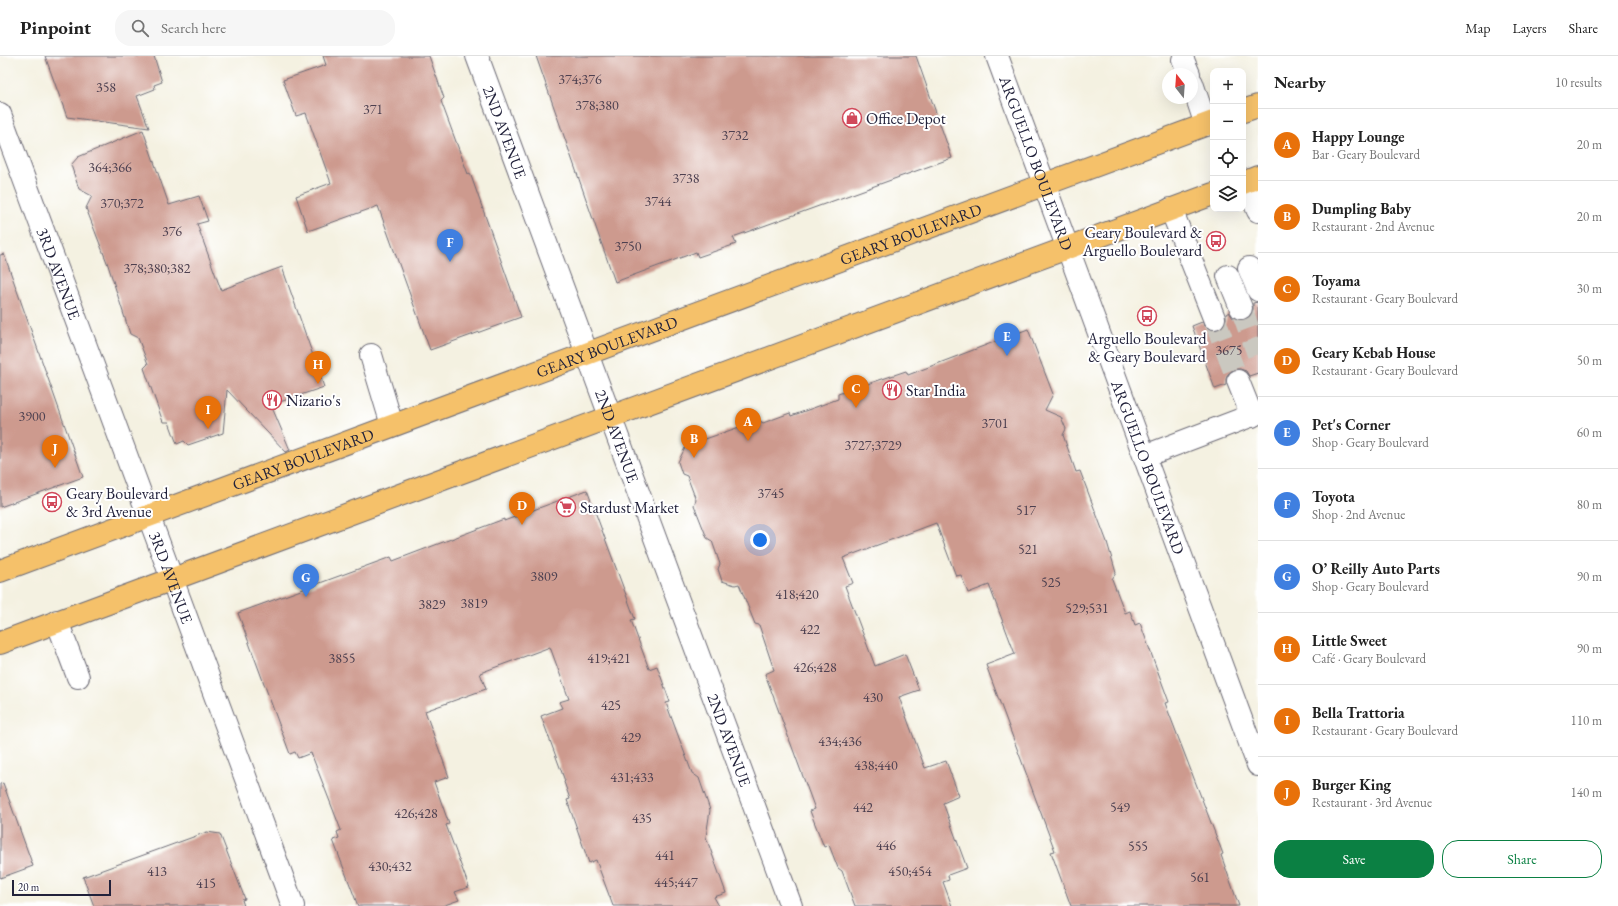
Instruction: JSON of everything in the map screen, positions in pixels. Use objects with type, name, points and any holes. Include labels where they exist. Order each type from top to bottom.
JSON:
[{"type":"main road","points":[[1246,110],[1258,106]]},
{"type":"main road","name":"GEARY BOULEVARD","points":[[0,571],[1210,123]]},
{"type":"main road","points":[[0,643],[1210,195]]},
{"type":"street","name":"2ND AVENUE","points":[[477,56],[790,906]]},
{"type":"street","name":"ARGUELLO BOULEVARD","points":[[997,56],[1258,765]]},
{"type":"street","points":[[1198,97],[1210,123]]},
{"type":"street","name":"3RD AVENUE","points":[[0,114],[292,906]]},
{"type":"street","points":[[1249,181],[1258,211]]},
{"type":"street","points":[[1171,209],[1214,318]]},
{"type":"street","points":[[1249,268],[1258,290]]},
{"type":"street","points":[[1228,276],[1241,308]]},
{"type":"street","points":[[371,355],[392,425]]},
{"type":"street","points":[[1145,456],[1255,415],[1238,381]]},
{"type":"street","points":[[57,621],[78,677]]},
{"type":"building","points":[[45,56],[154,56],[162,82],[154,85],[155,89],[137,96],[149,128],[67,117]]},
{"type":"building","points":[[323,56],[429,56],[444,98],[441,101],[468,174],[470,173],[521,317],[430,350],[378,206],[308,231],[296,196],[331,183],[306,113],[296,116],[283,80],[326,65]]},
{"type":"building","points":[[536,56],[916,56],[952,158],[733,237],[736,244],[698,257],[696,252],[615,282]]},
{"type":"building","points":[[143,130],[169,205],[199,196],[208,221],[197,224],[221,290],[282,267],[324,387],[271,405],[290,450],[286,452],[227,390],[223,433],[188,445],[184,441],[177,444],[169,422],[163,422],[144,368],[148,364],[138,338],[130,334],[108,265],[86,208],[92,196],[79,189],[71,165],[78,157]]},
{"type":"building","points":[[4,254],[83,477],[0,507],[0,255]]},
{"type":"building","points":[[1258,302],[1258,373],[1249,376],[1246,371],[1234,369],[1228,374],[1226,385],[1215,389],[1192,326],[1202,322],[1207,328],[1218,330],[1224,325],[1226,314],[1229,312],[1233,318],[1245,320],[1251,315],[1253,303]]},
{"type":"building","points":[[1028,329],[1053,394],[1045,410],[1061,417],[1066,429],[1063,435],[1076,472],[1080,471],[1107,542],[1116,573],[1112,579],[1125,613],[1130,611],[1135,625],[1140,623],[1169,702],[1165,703],[1223,854],[1221,855],[1239,906],[1071,906],[1051,852],[1055,851],[986,665],[1015,654],[989,585],[968,593],[961,575],[956,576],[936,523],[843,558],[853,583],[845,586],[875,666],[905,654],[919,690],[899,697],[925,768],[946,761],[959,796],[943,803],[967,868],[948,875],[949,880],[943,882],[952,906],[855,906],[842,871],[838,868],[829,845],[824,847],[810,811],[815,809],[765,674],[774,670],[759,625],[755,624],[739,584],[735,585],[722,581],[718,569],[720,564],[712,541],[707,538],[694,505],[696,500],[687,476],[682,474],[678,462],[686,446],[759,420],[763,423],[790,413],[791,416],[838,399],[838,394],[906,371],[908,375]]},
{"type":"building","points":[[587,490],[635,619],[631,620],[649,669],[657,666],[670,702],[666,703],[692,773],[699,778],[710,810],[706,837],[726,893],[714,897],[719,906],[613,906],[596,860],[589,863],[567,800],[570,799],[564,782],[565,781],[541,716],[562,708],[559,702],[569,699],[550,647],[480,673],[486,689],[425,711],[449,777],[434,782],[449,824],[446,825],[469,887],[455,892],[459,900],[442,906],[358,906],[333,840],[339,838],[337,832],[341,830],[311,753],[298,758],[295,752],[290,754],[238,613],[391,557],[393,561],[504,519],[504,521]]},
{"type":"building","points":[[3,783],[33,866],[0,878],[0,784]]},
{"type":"building","points":[[207,832],[220,834],[245,899],[242,900],[244,906],[94,906],[83,877]]},
{"type":"tunnel","points":[[1241,308],[1258,354]]},
{"type":"tunnel","points":[[1214,318],[1238,381]]},
{"type":"place","name":"Office Depot","points":[[852,118]]},
{"type":"place","name":"Geary Boulevard & Arguello Boulevard","points":[[1216,241]]},
{"type":"place","name":"Toyota","points":[[450,262]]},
{"type":"place","name":"Arguello Boulevard & Geary Boulevard","points":[[1147,316]]},
{"type":"place","name":"Pet's Corner","points":[[1007,356]]},
{"type":"place","name":"Little Sweet","points":[[318,384]]},
{"type":"place","name":"Star India","points":[[892,390]]},
{"type":"place","name":"Nizario's","points":[[272,400]]},
{"type":"place","name":"Toyama","points":[[856,408]]},
{"type":"place","name":"Bella Trattoria","points":[[208,429]]},
{"type":"place","name":"Happy Lounge","points":[[748,441]]},
{"type":"place","name":"Dumpling Baby","points":[[694,458]]},
{"type":"place","name":"Burger King","points":[[55,468]]},
{"type":"place","name":"Geary Boulevard & 3rd Avenue","points":[[52,502]]},
{"type":"place","name":"Stardust Market","points":[[566,507]]},
{"type":"place","name":"Geary Kebab House","points":[[522,525]]},
{"type":"place","name":"O’ Reilly Auto Parts","points":[[306,597]]}]
